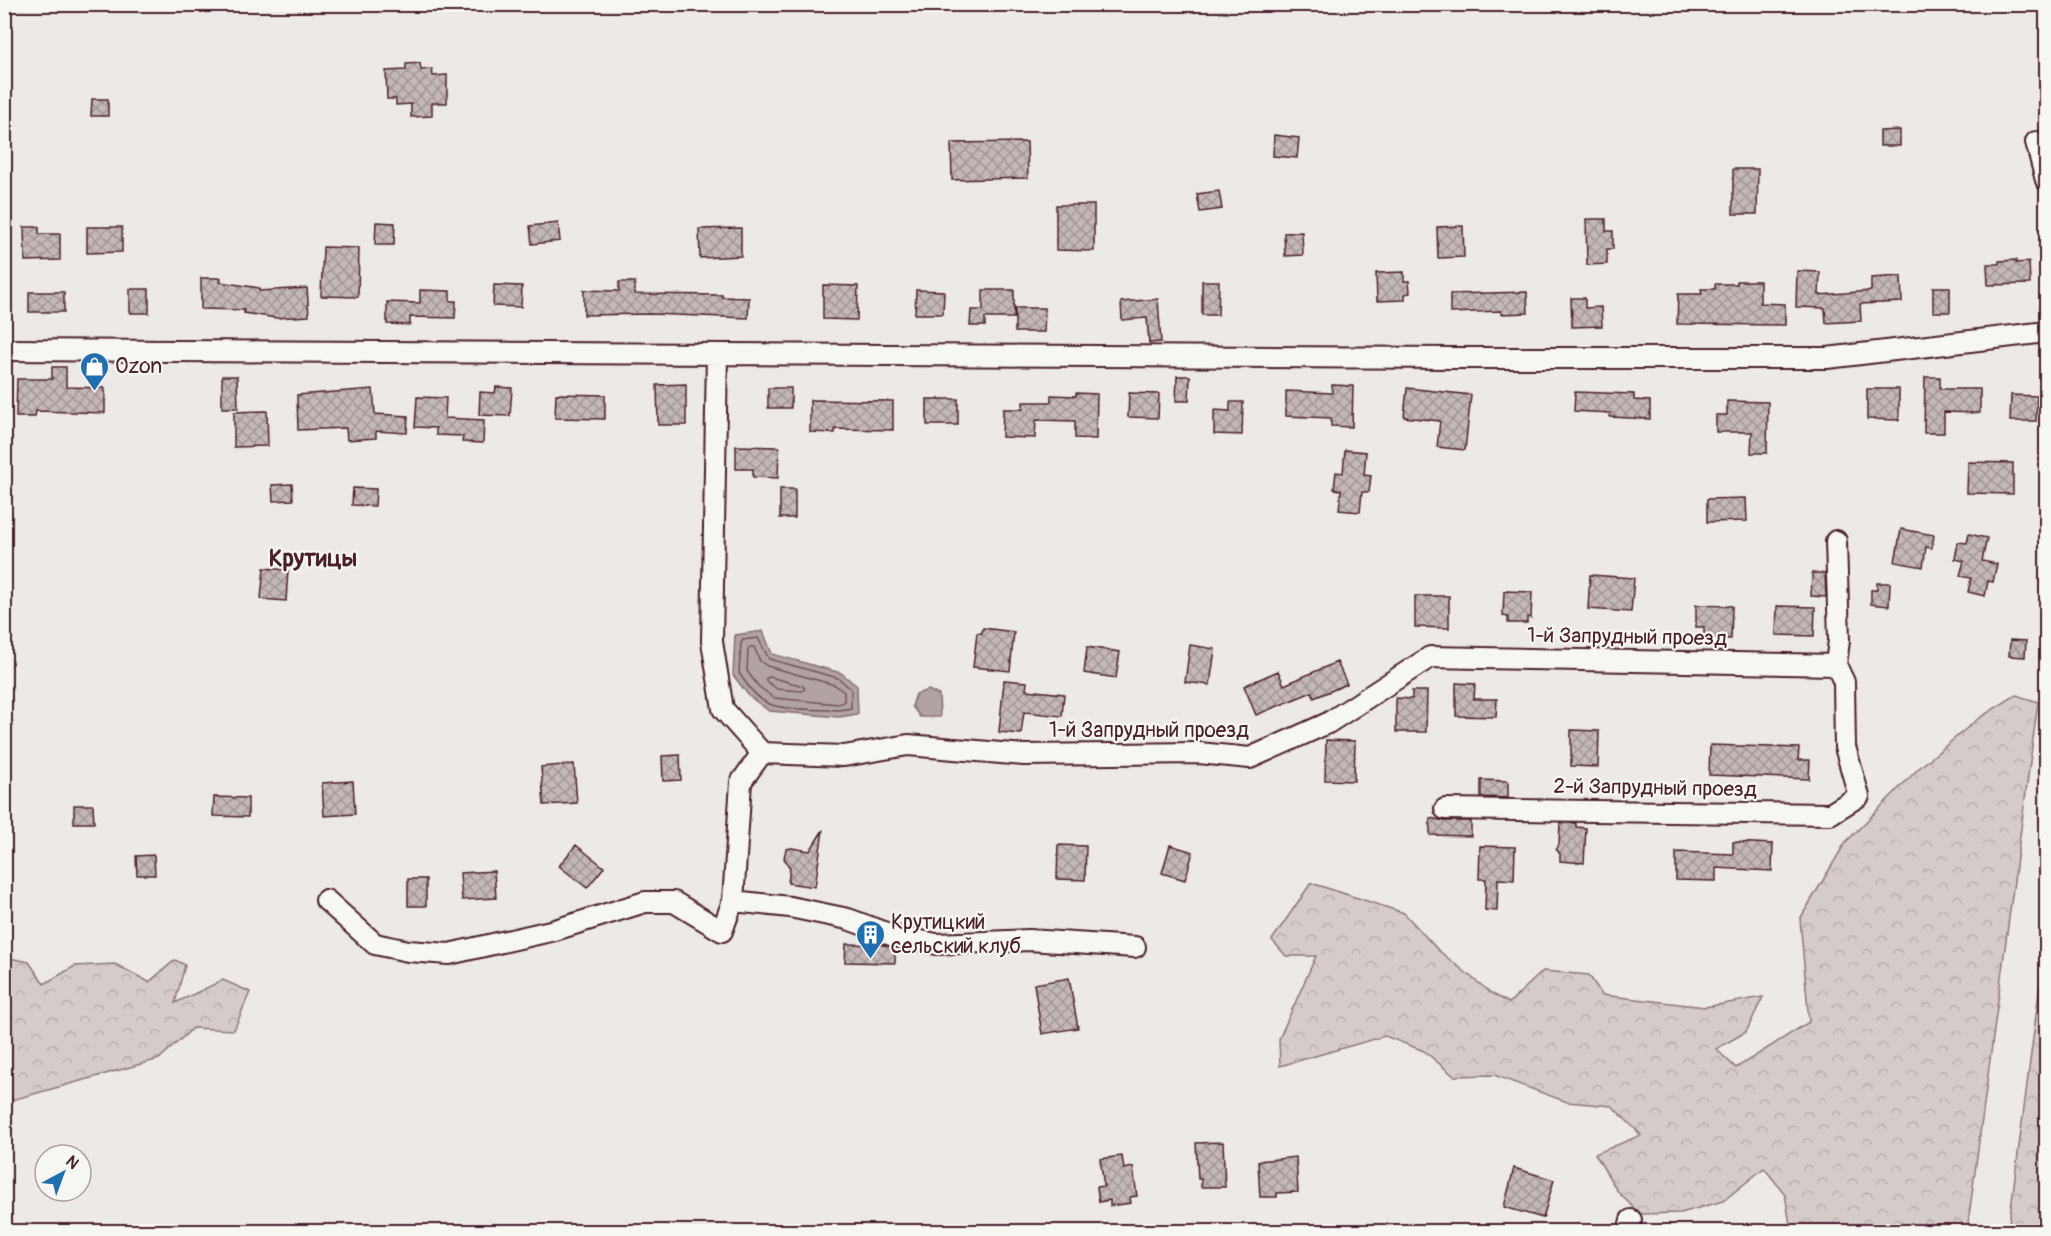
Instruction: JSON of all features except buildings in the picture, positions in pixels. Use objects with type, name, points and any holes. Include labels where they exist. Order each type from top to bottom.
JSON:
[{"type":"street","points":[[2036,142],[2046,180]]},
{"type":"street","points":[[4,350],[1827,358],[2046,332]]},
{"type":"street","points":[[326,900],[375,944],[408,951],[448,954],[555,930],[645,902],[674,902],[722,931],[732,901],[741,782],[762,753],[723,709],[712,642],[717,354]]},
{"type":"street","points":[[1836,540],[1839,640],[1836,665]]},
{"type":"street","name":"1-й Запрудный проезд","points":[[762,753],[844,756],[908,745],[1024,755],[1199,753],[1250,758],[1328,723],[1430,657],[1836,665]]},
{"type":"street","name":"2-й Запрудный проезд","points":[[1445,809],[1830,814],[1859,796],[1845,747],[1844,681],[1836,665]]},
{"type":"street","points":[[732,901],[790,907],[848,919],[894,936],[937,944],[1029,940],[1135,947]]},
{"type":"green space","points":[[2016,695],[2038,702],[1967,1231],[1791,1231],[1785,1194],[1764,1168],[1723,1201],[1681,1213],[1640,1214],[1618,1192],[1595,1154],[1641,1135],[1612,1106],[1567,1102],[1494,1075],[1454,1076],[1424,1051],[1385,1036],[1280,1066],[1279,1039],[1316,956],[1286,956],[1272,940],[1311,883],[1404,913],[1438,950],[1491,993],[1509,1003],[1543,971],[1589,975],[1602,995],[1705,1007],[1763,997],[1746,1032],[1716,1049],[1736,1068],[1809,1022],[1800,919],[1845,843],[1919,768],[1979,718]]},
{"type":"green space","points":[[2046,938],[2046,1231],[2008,1231]]},
{"type":"green space","points":[[5,957],[29,962],[44,984],[75,966],[115,964],[149,982],[175,960],[185,965],[175,1003],[223,980],[250,992],[234,1030],[193,1028],[159,1059],[5,1102]]},
{"type":"water","points":[[763,631],[772,654],[841,673],[857,686],[858,714],[839,717],[769,711],[749,696],[733,675],[735,635]]},
{"type":"water","points":[[928,690],[939,695],[940,717],[920,717],[912,706],[916,694]]},
{"type":"place","name":"Ozon","points":[[94,392]]},
{"type":"place","name":"Крутицкий сельский клуб","points":[[870,960]]},
{"type":"district","name":"Крутицы","points":[[313,558]]}]
